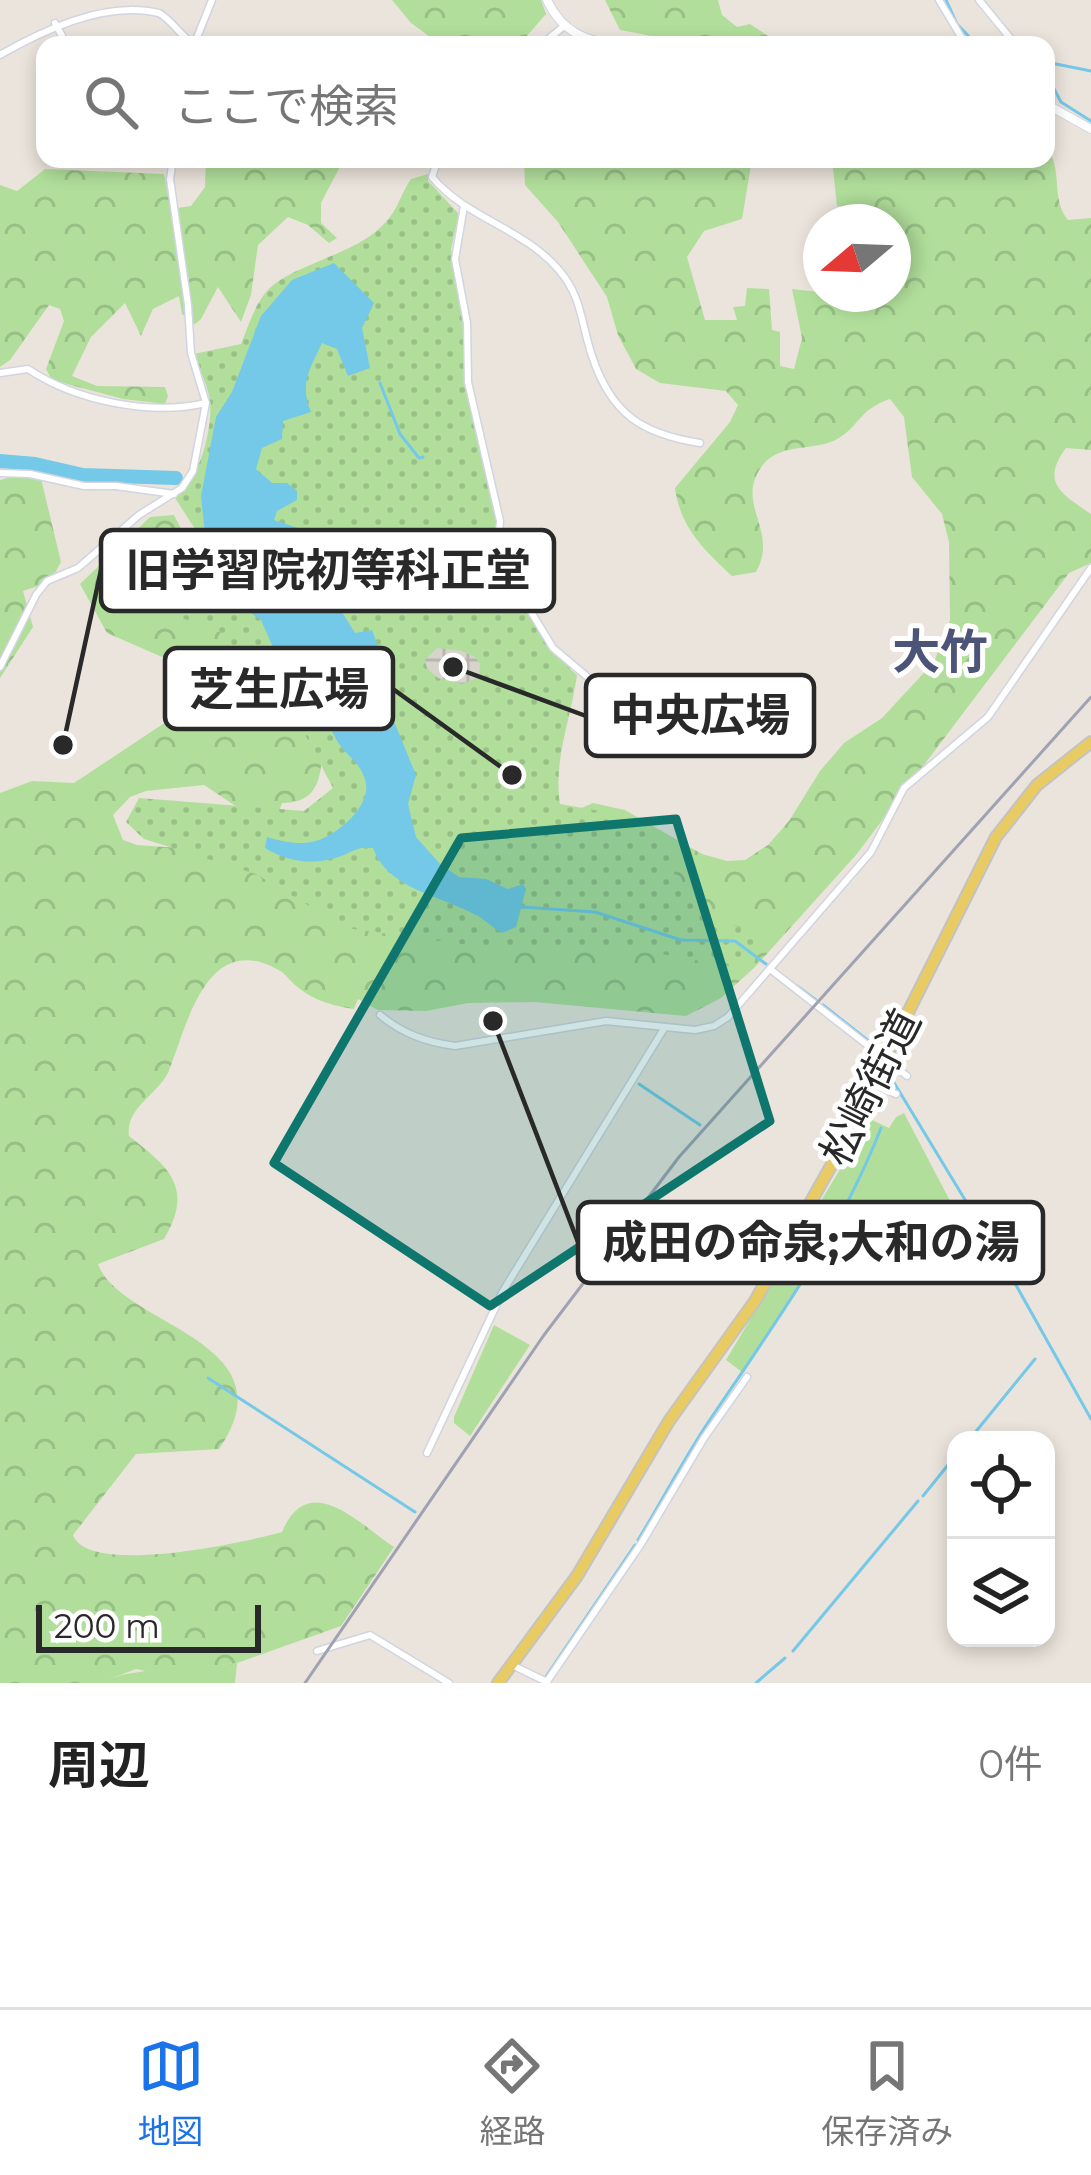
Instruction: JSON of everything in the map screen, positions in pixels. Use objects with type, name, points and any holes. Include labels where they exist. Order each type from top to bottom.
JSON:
[{"type":"main road","name":"松崎街道","points":[[498,1683],[577,1576],[669,1421],[755,1300],[878,1074],[961,899],[996,837],[1037,785],[1091,742]]},
{"type":"street","points":[[197,36],[212,0]]},
{"type":"street","points":[[547,0],[564,26],[582,36]]},
{"type":"street","points":[[939,0],[961,36]]},
{"type":"street","points":[[980,0],[1009,36]]},
{"type":"street","points":[[0,56],[56,23],[99,8],[146,8],[165,17],[185,36]]},
{"type":"street","points":[[56,23],[62,36]]},
{"type":"street","points":[[552,36],[564,26]]},
{"type":"street","points":[[1055,109],[1091,129]]},
{"type":"street","points":[[0,668],[47,580],[78,568],[121,529],[174,494],[194,471],[206,403],[190,353],[171,168]]},
{"type":"street","points":[[435,168],[432,177],[464,206],[519,235],[556,266],[577,293],[592,356],[622,413],[656,433],[700,443]]},
{"type":"street","points":[[464,206],[455,259],[467,323],[468,382],[500,521],[496,570],[519,592],[553,648],[591,680],[658,698],[681,691]]},
{"type":"street","points":[[0,373],[28,369],[48,382],[122,403],[174,410],[206,403]]},
{"type":"street","points":[[0,473],[174,494]]},
{"type":"street","points":[[380,1015],[394,1028],[430,1043],[455,1046],[606,1021],[695,1030],[714,1026],[741,1004],[871,852],[904,788],[988,717],[1091,568]]},
{"type":"street","points":[[770,969],[907,1076]]},
{"type":"street","points":[[427,1453],[503,1291],[664,1028]]},
{"type":"street","points":[[878,1074],[884,1089],[896,1094]]},
{"type":"street","points":[[512,1665],[546,1682],[747,1377]]},
{"type":"street","points":[[317,1651],[370,1635],[449,1683]]},
{"type":"highlighted area","points":[[676,819],[770,1121],[490,1306],[274,1163],[461,838]]},
{"type":"green space","points":[[392,0],[541,0],[546,14],[527,36],[429,36]]},
{"type":"green space","points":[[605,0],[718,0],[722,15],[737,27],[750,24],[768,36],[652,36],[620,30]]},
{"type":"green space","points":[[206,168],[339,168],[321,203],[321,223],[337,238],[329,243],[308,225],[288,217],[258,245],[251,295],[241,322],[218,287],[195,324],[182,314],[179,296],[153,309],[141,336],[125,303],[91,337],[72,376],[97,386],[165,387],[165,404],[123,399],[52,380],[46,369],[64,321],[60,309],[49,305],[0,367],[0,185],[17,191],[45,169],[164,174],[171,209],[191,206],[205,187]]},
{"type":"green space","points":[[524,168],[750,168],[742,219],[704,231],[687,257],[705,320],[737,320],[733,307],[745,306],[747,288],[769,289],[772,330],[780,332],[780,366],[794,369],[802,338],[792,289],[803,290],[803,312],[911,312],[911,204],[837,204],[833,168],[1054,168],[1068,220],[1091,218],[1091,450],[1066,448],[1055,479],[1063,494],[1091,514],[1091,563],[1069,573],[856,855],[754,968],[721,998],[686,1016],[535,1002],[468,1003],[426,1011],[378,1010],[358,999],[354,1009],[316,999],[282,972],[257,961],[236,961],[219,970],[195,1004],[165,1077],[129,1126],[129,1136],[173,1180],[177,1206],[173,1221],[164,1239],[98,1264],[113,1285],[137,1304],[219,1359],[235,1383],[236,1412],[219,1449],[136,1454],[73,1535],[85,1547],[107,1554],[170,1553],[282,1532],[293,1513],[306,1504],[320,1503],[351,1516],[394,1547],[341,1626],[237,1663],[155,1673],[136,1669],[109,1683],[0,1683],[0,793],[32,781],[74,783],[175,716],[194,698],[185,667],[107,633],[80,584],[150,517],[174,515],[183,533],[172,570],[219,604],[322,757],[313,790],[301,800],[282,803],[272,830],[204,785],[130,797],[113,815],[123,840],[180,848],[245,870],[540,826],[593,803],[625,810],[702,854],[745,860],[768,845],[789,821],[844,743],[882,718],[934,662],[950,620],[949,542],[942,514],[912,477],[904,417],[890,399],[872,407],[839,438],[783,451],[764,463],[753,486],[762,558],[756,572],[732,576],[688,526],[675,488],[730,422],[738,405],[726,391],[660,383],[636,369],[618,335],[607,297],[558,222],[525,185]]},
{"type":"green space","points":[[428,174],[428,181],[459,214],[451,249],[463,324],[465,386],[496,521],[493,573],[577,675],[561,755],[560,804],[606,812],[675,845],[674,878],[715,920],[769,936],[740,968],[639,950],[497,949],[346,928],[256,874],[144,839],[126,822],[139,798],[304,811],[333,788],[290,706],[242,665],[224,634],[128,592],[143,574],[197,532],[175,498],[191,480],[209,425],[209,395],[194,354],[241,344],[257,305],[272,286],[374,233],[393,213],[411,179]]},
{"type":"green space","points":[[39,470],[61,562],[50,582],[23,591],[33,627],[0,678],[0,480]]},
{"type":"green space","points":[[904,1113],[959,1218],[920,1273],[842,1213],[797,1292],[742,1372],[726,1360],[870,1119],[889,1128]]},
{"type":"green space","points":[[494,1325],[530,1345],[470,1436],[454,1423],[454,1417]]},
{"type":"green space","points":[[237,1663],[235,1683],[109,1683],[109,1679],[137,1672]]},
{"type":"shaded area","points":[[437,648],[475,657],[479,677],[462,684],[438,678],[425,660]]},
{"type":"water","points":[[334,263],[374,303],[362,328],[370,368],[348,376],[337,349],[322,343],[306,385],[311,412],[283,421],[282,439],[262,448],[256,469],[272,483],[287,483],[297,491],[297,500],[277,511],[274,520],[298,528],[304,552],[343,603],[342,612],[355,633],[372,630],[381,655],[375,675],[416,775],[408,804],[416,837],[459,877],[486,879],[508,889],[523,884],[526,889],[516,927],[502,933],[478,916],[404,883],[380,862],[373,848],[313,862],[265,848],[267,837],[301,843],[330,835],[356,812],[366,784],[361,770],[336,739],[309,684],[279,661],[261,620],[229,598],[225,579],[198,548],[205,534],[201,496],[216,417],[232,392],[261,316],[292,280]]},
{"type":"waterway","points":[[946,0],[968,36]]},
{"type":"waterway","points":[[1055,64],[1091,71]]},
{"type":"waterway","points":[[1055,91],[1061,102],[1091,121]]},
{"type":"waterway","points":[[380,383],[400,434],[423,457]]},
{"type":"waterway","points":[[0,461],[83,475],[176,478]]},
{"type":"waterway","points":[[522,907],[595,912],[681,940],[735,941],[766,964]]},
{"type":"waterway","points":[[797,986],[816,1000]]},
{"type":"waterway","points":[[823,1005],[870,1042]]},
{"type":"waterway","points":[[886,1079],[893,1081],[1007,1269],[1091,1419]]},
{"type":"waterway","points":[[639,1084],[700,1125]]},
{"type":"waterway","points":[[638,1540],[699,1436],[825,1243],[881,1128]]},
{"type":"waterway","points":[[976,1431],[1035,1359]]},
{"type":"waterway","points":[[208,1378],[415,1512]]},
{"type":"waterway","points":[[923,1496],[947,1466]]},
{"type":"waterway","points":[[793,1651],[918,1501]]},
{"type":"waterway","points":[[545,1678],[635,1545]]},
{"type":"waterway","points":[[756,1683],[785,1658]]},
{"type":"railway","points":[[305,1683],[544,1335],[679,1157],[1091,697]]},
{"type":"place","name":"中央広場","points":[[453,667]]},
{"type":"place","name":"旧学習院初等科正堂","points":[[63,745]]},
{"type":"place","name":"芝生広場","points":[[512,775]]},
{"type":"place","name":"成田の命泉;大和の湯","points":[[493,1021]]},
{"type":"district","name":"大竹","points":[[940,652]]}]
